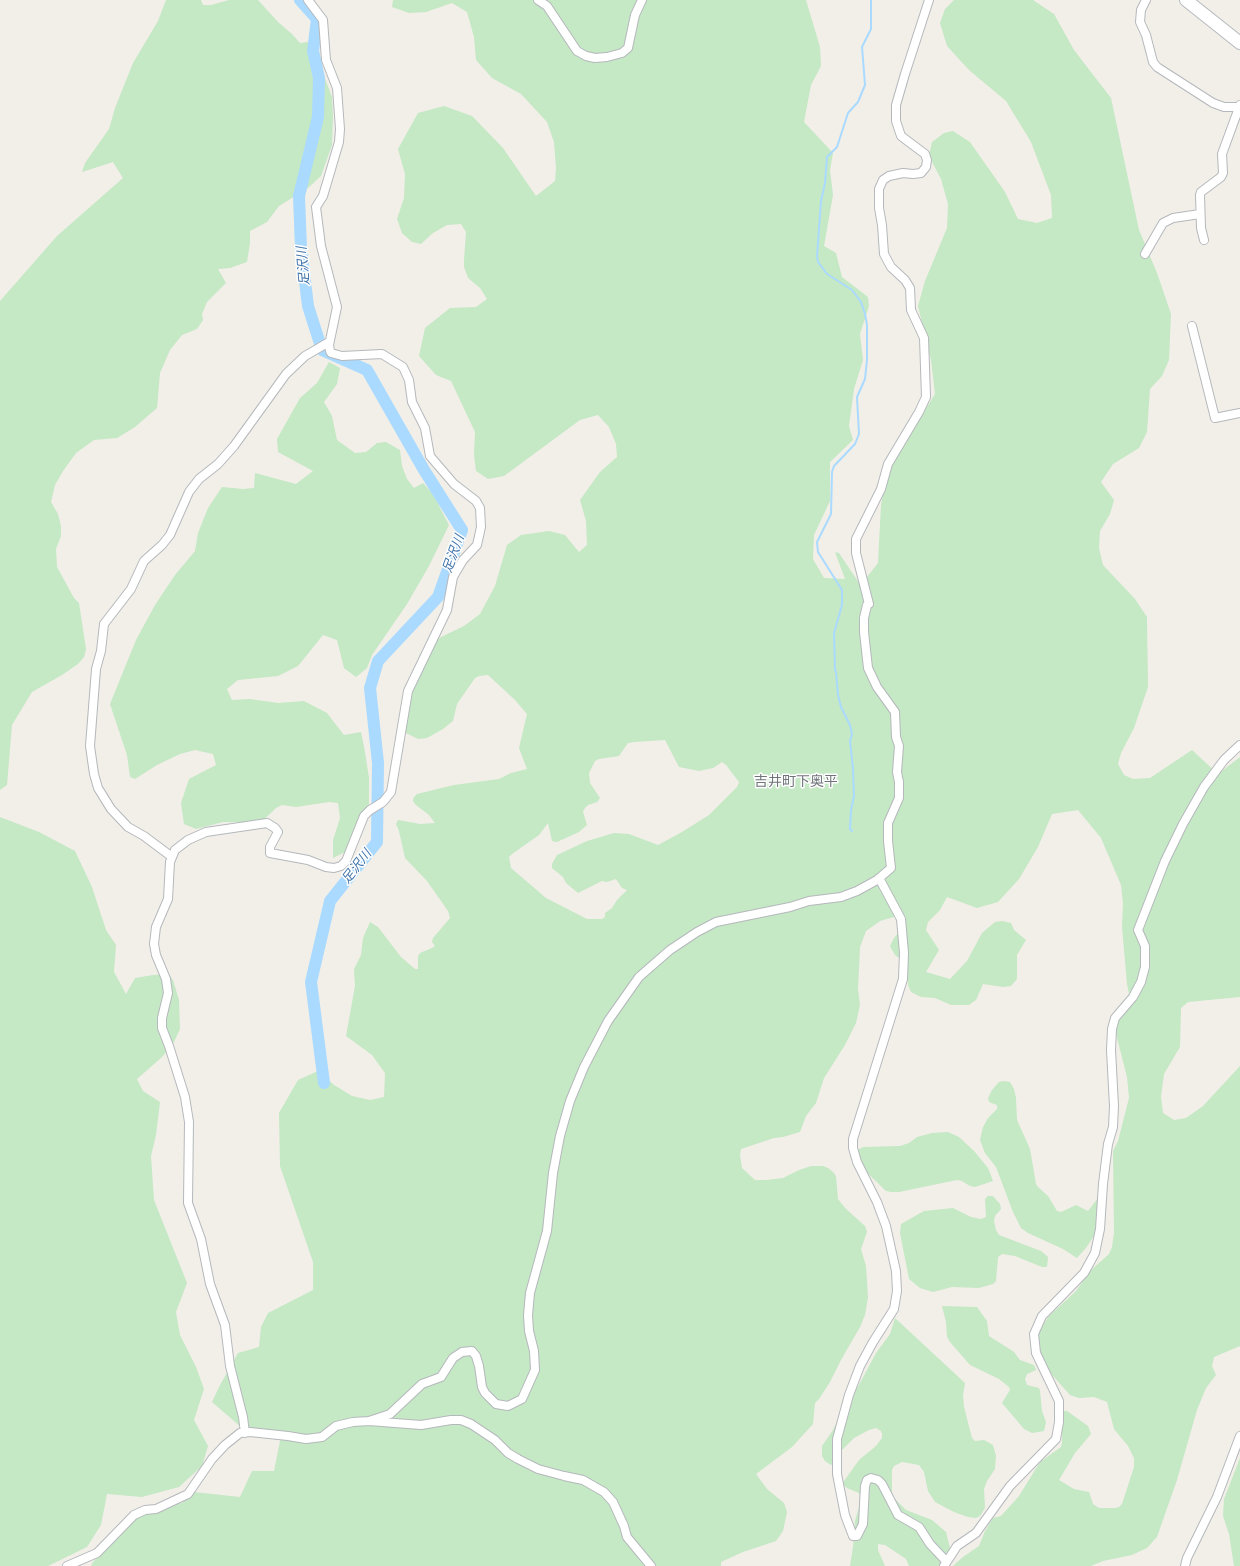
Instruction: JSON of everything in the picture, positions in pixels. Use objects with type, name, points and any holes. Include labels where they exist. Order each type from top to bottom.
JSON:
[{"type":"main road","points":[[1186,0],[1240,42]]},
{"type":"street","points":[[245,1432],[243,1417],[230,1366],[225,1325],[210,1284],[201,1239],[188,1202],[189,1122],[185,1097],[162,1028],[162,1018],[168,993],[166,979],[156,955],[154,944],[156,927],[168,899],[170,862],[175,850],[188,840],[206,832],[268,823],[278,832],[270,847],[270,853],[308,860],[326,867],[334,868],[342,866],[346,861],[364,816],[370,810],[383,802],[390,792],[408,690],[447,610],[453,577],[463,560],[477,545],[481,527],[480,508],[476,501],[454,484],[430,456],[426,428],[412,402],[409,380],[403,367],[382,354],[342,356],[331,353],[329,348],[337,307],[321,246],[316,207],[323,196],[339,142],[340,129],[337,88],[326,60],[323,20],[308,0]]},
{"type":"street","points":[[538,0],[547,6],[577,51],[586,56],[595,58],[608,57],[622,53],[628,48],[635,15],[642,0]]},
{"type":"street","points":[[368,1421],[390,1414],[422,1384],[442,1377],[453,1358],[462,1352],[472,1351],[476,1356],[480,1366],[482,1387],[485,1394],[496,1404],[508,1406],[522,1399],[535,1370],[534,1351],[529,1330],[528,1315],[530,1293],[546,1231],[553,1173],[560,1136],[570,1101],[584,1067],[608,1021],[639,977],[670,950],[716,922],[790,907],[809,901],[841,897],[857,891],[879,878],[891,868],[888,823],[899,798],[899,782],[897,772],[899,746],[896,737],[895,712],[877,687],[868,668],[864,618],[867,605],[869,604],[856,553],[856,539],[881,488],[888,464],[919,412],[926,397],[924,338],[911,310],[910,288],[905,280],[891,267],[884,254],[879,208],[879,189],[883,180],[889,176],[903,173],[921,173],[926,167],[928,160],[926,154],[901,136],[896,121],[896,105],[904,74],[929,0]]},
{"type":"street","points":[[1146,0],[1141,10],[1140,22],[1146,35],[1153,62],[1157,67],[1213,103],[1224,107],[1239,106],[1222,154],[1223,173],[1221,177],[1201,192],[1199,198],[1201,228],[1204,240]]},
{"type":"street","points":[[1145,254],[1163,223],[1173,218],[1200,214]]},
{"type":"street","points":[[1192,326],[1215,418],[1240,412]]},
{"type":"street","points":[[172,857],[124,822],[110,809],[98,788],[90,746],[96,669],[101,651],[104,624],[131,589],[144,561],[162,545],[170,535],[189,492],[199,479],[218,464],[234,446],[286,374],[305,356],[329,342]]},
{"type":"street","points":[[879,878],[901,919],[904,953],[903,979],[853,1139],[853,1148],[857,1162],[877,1202],[886,1226],[896,1271],[897,1291],[894,1309],[876,1336],[860,1366],[849,1395],[837,1439],[837,1474],[846,1515],[853,1536],[856,1536],[864,1524],[865,1486],[867,1480],[871,1478],[878,1480],[882,1484],[898,1515],[919,1527],[945,1564],[956,1546],[976,1533],[1010,1486],[1056,1439],[1059,1422],[1059,1401],[1036,1353],[1034,1334],[1042,1316],[1084,1273],[1095,1253],[1100,1229],[1103,1184],[1108,1144],[1113,1127],[1114,1106],[1111,1050],[1112,1029],[1115,1018],[1133,997],[1141,982],[1145,967],[1145,946],[1138,930],[1168,855],[1183,824],[1204,787],[1224,760],[1240,745]]},
{"type":"street","points":[[67,1566],[97,1553],[134,1515],[145,1510],[156,1509],[188,1494],[225,1445],[240,1433],[245,1432],[306,1439],[322,1437],[336,1426],[353,1422],[368,1421],[421,1425],[451,1420],[461,1420],[471,1424],[495,1440],[508,1453],[538,1469],[583,1480],[604,1492],[613,1502],[624,1526],[627,1537],[651,1566]]},
{"type":"street","points":[[1187,1565],[1217,1497],[1240,1436]]},
{"type":"green space","points":[[166,0],[201,0],[203,5],[211,5],[229,0],[258,0],[300,43],[317,41],[324,76],[332,97],[332,145],[321,176],[308,188],[279,206],[267,222],[250,231],[247,262],[230,268],[218,269],[226,283],[207,302],[202,314],[203,320],[197,329],[182,335],[170,350],[160,373],[157,408],[135,427],[117,438],[94,440],[76,453],[55,485],[51,502],[58,514],[61,526],[61,536],[56,549],[57,567],[74,598],[79,603],[86,649],[84,657],[78,664],[32,692],[12,725],[7,785],[0,790],[0,301],[57,236],[123,178],[113,162],[82,172],[85,163],[109,129],[115,108],[133,63],[158,21]]},
{"type":"green space","points":[[393,0],[806,0],[820,47],[821,66],[811,85],[804,122],[833,153],[830,170],[833,195],[824,246],[836,253],[842,277],[868,297],[869,306],[860,334],[863,360],[854,389],[849,426],[853,440],[830,462],[830,501],[814,535],[813,559],[824,578],[845,579],[835,552],[839,553],[859,583],[863,582],[878,563],[881,505],[888,468],[935,394],[931,360],[918,306],[925,281],[947,228],[948,204],[941,179],[929,156],[932,142],[944,133],[953,131],[970,142],[1005,192],[1018,219],[1037,223],[1052,218],[1051,195],[1031,142],[1006,101],[969,70],[947,46],[940,23],[945,9],[954,0],[1033,0],[1054,14],[1074,50],[1111,98],[1139,230],[1157,273],[1171,314],[1169,360],[1162,376],[1150,389],[1147,432],[1139,448],[1113,464],[1101,482],[1114,500],[1110,514],[1100,531],[1099,548],[1103,565],[1135,599],[1147,617],[1148,687],[1134,728],[1121,753],[1118,764],[1124,775],[1133,779],[1150,778],[1192,750],[1218,774],[1240,757],[1240,997],[1188,1002],[1181,1008],[1180,1047],[1164,1074],[1161,1097],[1163,1113],[1174,1120],[1186,1118],[1203,1106],[1240,1066],[1240,1346],[1214,1357],[1212,1366],[1216,1375],[1206,1388],[1197,1410],[1177,1480],[1157,1537],[1147,1548],[1132,1555],[1103,1561],[1091,1566],[953,1566],[979,1546],[985,1531],[993,1518],[1001,1516],[1019,1496],[1040,1462],[1061,1447],[1061,1415],[1063,1411],[1067,1411],[1088,1426],[1091,1434],[1075,1453],[1059,1480],[1074,1489],[1089,1492],[1093,1504],[1099,1508],[1115,1508],[1122,1504],[1134,1467],[1134,1458],[1128,1446],[1114,1429],[1107,1402],[1094,1397],[1079,1398],[1070,1395],[1046,1368],[1037,1344],[1039,1331],[1049,1316],[1076,1291],[1090,1271],[1109,1254],[1112,1247],[1114,1233],[1113,1151],[1118,1141],[1129,1098],[1127,1077],[1113,1022],[1130,999],[1127,984],[1122,927],[1123,903],[1121,885],[1101,838],[1078,810],[1052,814],[1038,847],[1019,879],[998,902],[977,908],[947,897],[940,910],[928,922],[926,930],[939,950],[926,972],[950,979],[967,961],[982,933],[995,922],[1002,921],[1011,923],[1014,930],[1026,940],[1017,955],[1017,979],[1011,986],[1003,987],[983,984],[976,1000],[969,1005],[951,1005],[935,998],[921,997],[911,992],[908,985],[906,967],[902,960],[895,955],[890,946],[894,938],[905,925],[906,916],[897,916],[880,921],[866,931],[860,947],[858,989],[860,1005],[856,1023],[845,1045],[824,1078],[816,1103],[806,1116],[800,1132],[774,1138],[741,1149],[740,1155],[742,1168],[755,1180],[783,1178],[811,1166],[823,1166],[828,1168],[836,1176],[838,1199],[845,1208],[865,1226],[867,1232],[861,1249],[866,1266],[868,1297],[865,1315],[860,1327],[830,1382],[815,1403],[813,1424],[792,1447],[756,1474],[767,1489],[784,1503],[787,1512],[783,1531],[776,1541],[743,1552],[721,1562],[721,1566],[91,1566],[93,1562],[138,1515],[155,1507],[182,1503],[194,1492],[240,1497],[252,1471],[274,1471],[281,1436],[242,1428],[212,1402],[238,1353],[259,1347],[261,1327],[268,1313],[313,1290],[313,1262],[280,1166],[279,1113],[298,1080],[318,1071],[334,1085],[352,1096],[370,1100],[384,1097],[385,1073],[372,1055],[346,1036],[355,986],[354,969],[361,955],[363,938],[370,922],[378,927],[401,957],[415,969],[418,969],[418,956],[420,953],[435,946],[432,942],[433,938],[450,918],[448,911],[427,881],[405,858],[396,824],[398,820],[420,824],[435,823],[429,815],[413,801],[417,794],[454,785],[499,779],[511,773],[527,769],[519,748],[527,714],[515,700],[488,675],[475,678],[457,704],[453,721],[443,729],[427,738],[418,739],[404,732],[407,688],[420,654],[441,637],[464,626],[480,614],[495,586],[507,545],[521,535],[549,531],[565,535],[579,552],[587,545],[586,521],[580,500],[600,472],[617,457],[616,444],[609,427],[598,415],[580,420],[504,476],[488,479],[476,471],[474,455],[475,432],[451,381],[436,375],[419,356],[425,328],[450,308],[476,307],[487,299],[480,288],[468,278],[464,267],[466,232],[461,224],[447,225],[433,233],[421,244],[412,242],[402,233],[397,219],[404,198],[405,174],[398,149],[418,113],[444,106],[472,116],[503,148],[536,196],[555,181],[556,168],[554,142],[547,122],[521,94],[492,78],[476,60],[474,37],[467,12],[452,3],[426,12],[409,13],[392,7]],"holes":[[[665,740],[679,767],[699,771],[713,768],[722,762],[739,782],[737,787],[709,815],[658,845],[629,834],[614,833],[587,841],[557,855],[552,864],[552,868],[578,893],[602,881],[607,882],[616,879],[622,888],[627,890],[617,900],[612,908],[605,913],[605,917],[602,919],[587,919],[546,898],[511,868],[509,857],[539,835],[548,823],[552,841],[557,842],[579,832],[587,825],[583,812],[588,805],[597,802],[600,798],[590,783],[589,773],[595,761],[619,756],[628,743]]]},
{"type":"green space","points":[[329,362],[340,368],[337,384],[324,402],[332,416],[337,440],[355,453],[366,452],[377,443],[386,442],[400,450],[402,466],[407,479],[414,488],[423,483],[433,494],[449,525],[429,566],[407,604],[372,655],[367,668],[356,677],[344,668],[337,640],[323,635],[298,666],[278,676],[238,680],[227,689],[232,700],[250,699],[278,703],[304,701],[327,713],[344,735],[361,732],[369,778],[369,804],[364,823],[356,836],[345,852],[333,858],[333,840],[340,818],[338,803],[329,802],[296,807],[282,805],[276,808],[259,824],[249,822],[223,822],[196,829],[184,824],[181,803],[189,779],[216,765],[213,754],[195,750],[180,754],[157,765],[135,779],[130,777],[127,755],[110,704],[136,640],[155,605],[175,575],[195,551],[198,533],[208,508],[222,487],[243,489],[254,488],[255,473],[296,484],[313,471],[278,452],[277,439],[300,398],[317,383]]},
{"type":"green space","points":[[0,817],[39,832],[75,851],[92,887],[106,930],[116,945],[114,972],[126,994],[135,978],[168,974],[173,980],[179,1000],[180,1029],[173,1044],[162,1057],[137,1079],[143,1091],[160,1102],[156,1135],[151,1156],[154,1200],[187,1283],[176,1312],[180,1335],[196,1367],[204,1389],[194,1420],[208,1446],[202,1466],[179,1487],[142,1497],[107,1494],[101,1525],[87,1547],[48,1566],[0,1566]]},
{"type":"green space","points":[[999,1082],[1010,1082],[1014,1089],[1017,1120],[1030,1149],[1036,1184],[1048,1196],[1057,1211],[1061,1212],[1076,1205],[1088,1211],[1098,1198],[1106,1198],[1105,1211],[1099,1228],[1086,1248],[1077,1258],[1063,1249],[1028,1233],[1021,1228],[1013,1212],[996,1167],[985,1153],[980,1140],[983,1127],[988,1118],[997,1109],[997,1105],[989,1102],[988,1098],[992,1090]]},
{"type":"green space","points":[[948,1132],[959,1137],[975,1152],[988,1168],[993,1181],[975,1187],[957,1180],[899,1192],[891,1192],[886,1191],[854,1160],[854,1152],[863,1147],[900,1146],[909,1143],[917,1137],[932,1133]]},
{"type":"green space","points":[[988,1196],[993,1196],[1000,1204],[1001,1209],[995,1216],[994,1221],[999,1235],[1041,1251],[1048,1257],[1047,1267],[1042,1267],[1015,1256],[1002,1254],[998,1257],[996,1281],[993,1284],[979,1288],[952,1287],[933,1292],[920,1288],[909,1279],[900,1233],[901,1224],[924,1211],[953,1208],[971,1217],[981,1219],[986,1217],[985,1199]]},
{"type":"green space","points":[[942,1306],[977,1307],[987,1321],[989,1336],[1014,1352],[1020,1360],[1034,1365],[1036,1370],[1027,1374],[1025,1379],[1027,1385],[1039,1388],[1042,1411],[1046,1422],[1044,1431],[1032,1433],[1024,1429],[1002,1403],[1010,1390],[1009,1387],[999,1379],[970,1365],[950,1342],[947,1337],[946,1322]]},
{"type":"green space","points":[[895,1318],[965,1383],[963,1395],[964,1407],[972,1438],[975,1441],[984,1440],[993,1445],[996,1456],[995,1469],[987,1481],[984,1489],[985,1508],[980,1516],[976,1518],[954,1512],[935,1502],[928,1491],[924,1472],[919,1465],[902,1462],[894,1466],[892,1470],[892,1496],[906,1510],[932,1520],[946,1532],[950,1548],[945,1566],[909,1566],[906,1559],[885,1545],[878,1544],[878,1550],[885,1566],[850,1566],[855,1521],[860,1496],[859,1493],[842,1484],[859,1460],[876,1446],[882,1438],[881,1431],[876,1428],[854,1438],[840,1452],[834,1463],[831,1465],[825,1461],[822,1456],[822,1446],[833,1430],[876,1353],[890,1334]]},
{"type":"green space","points":[[1240,1458],[1240,1566],[1234,1566],[1229,1534],[1223,1516],[1224,1499]]},
{"type":"waterway","name":"足沢川","points":[[300,0],[317,19],[313,51],[319,78],[318,117],[299,196],[301,249],[308,306],[322,350],[367,370],[424,470],[462,530],[438,597],[378,661],[370,688],[378,763],[377,842],[330,901],[311,982],[324,1083]]},
{"type":"waterway","points":[[852,831],[850,829],[851,810],[854,796],[850,741],[852,734],[850,725],[841,707],[835,670],[834,633],[842,605],[842,590],[818,552],[817,542],[831,514],[832,472],[834,466],[855,444],[859,434],[857,397],[865,379],[867,360],[867,325],[861,302],[852,290],[827,274],[818,262],[817,256],[821,201],[825,183],[827,157],[837,147],[848,113],[858,102],[865,85],[862,47],[871,29],[871,0]]},
{"type":"district","name":"吉井町下奥平","points":[[796,782]]}]
